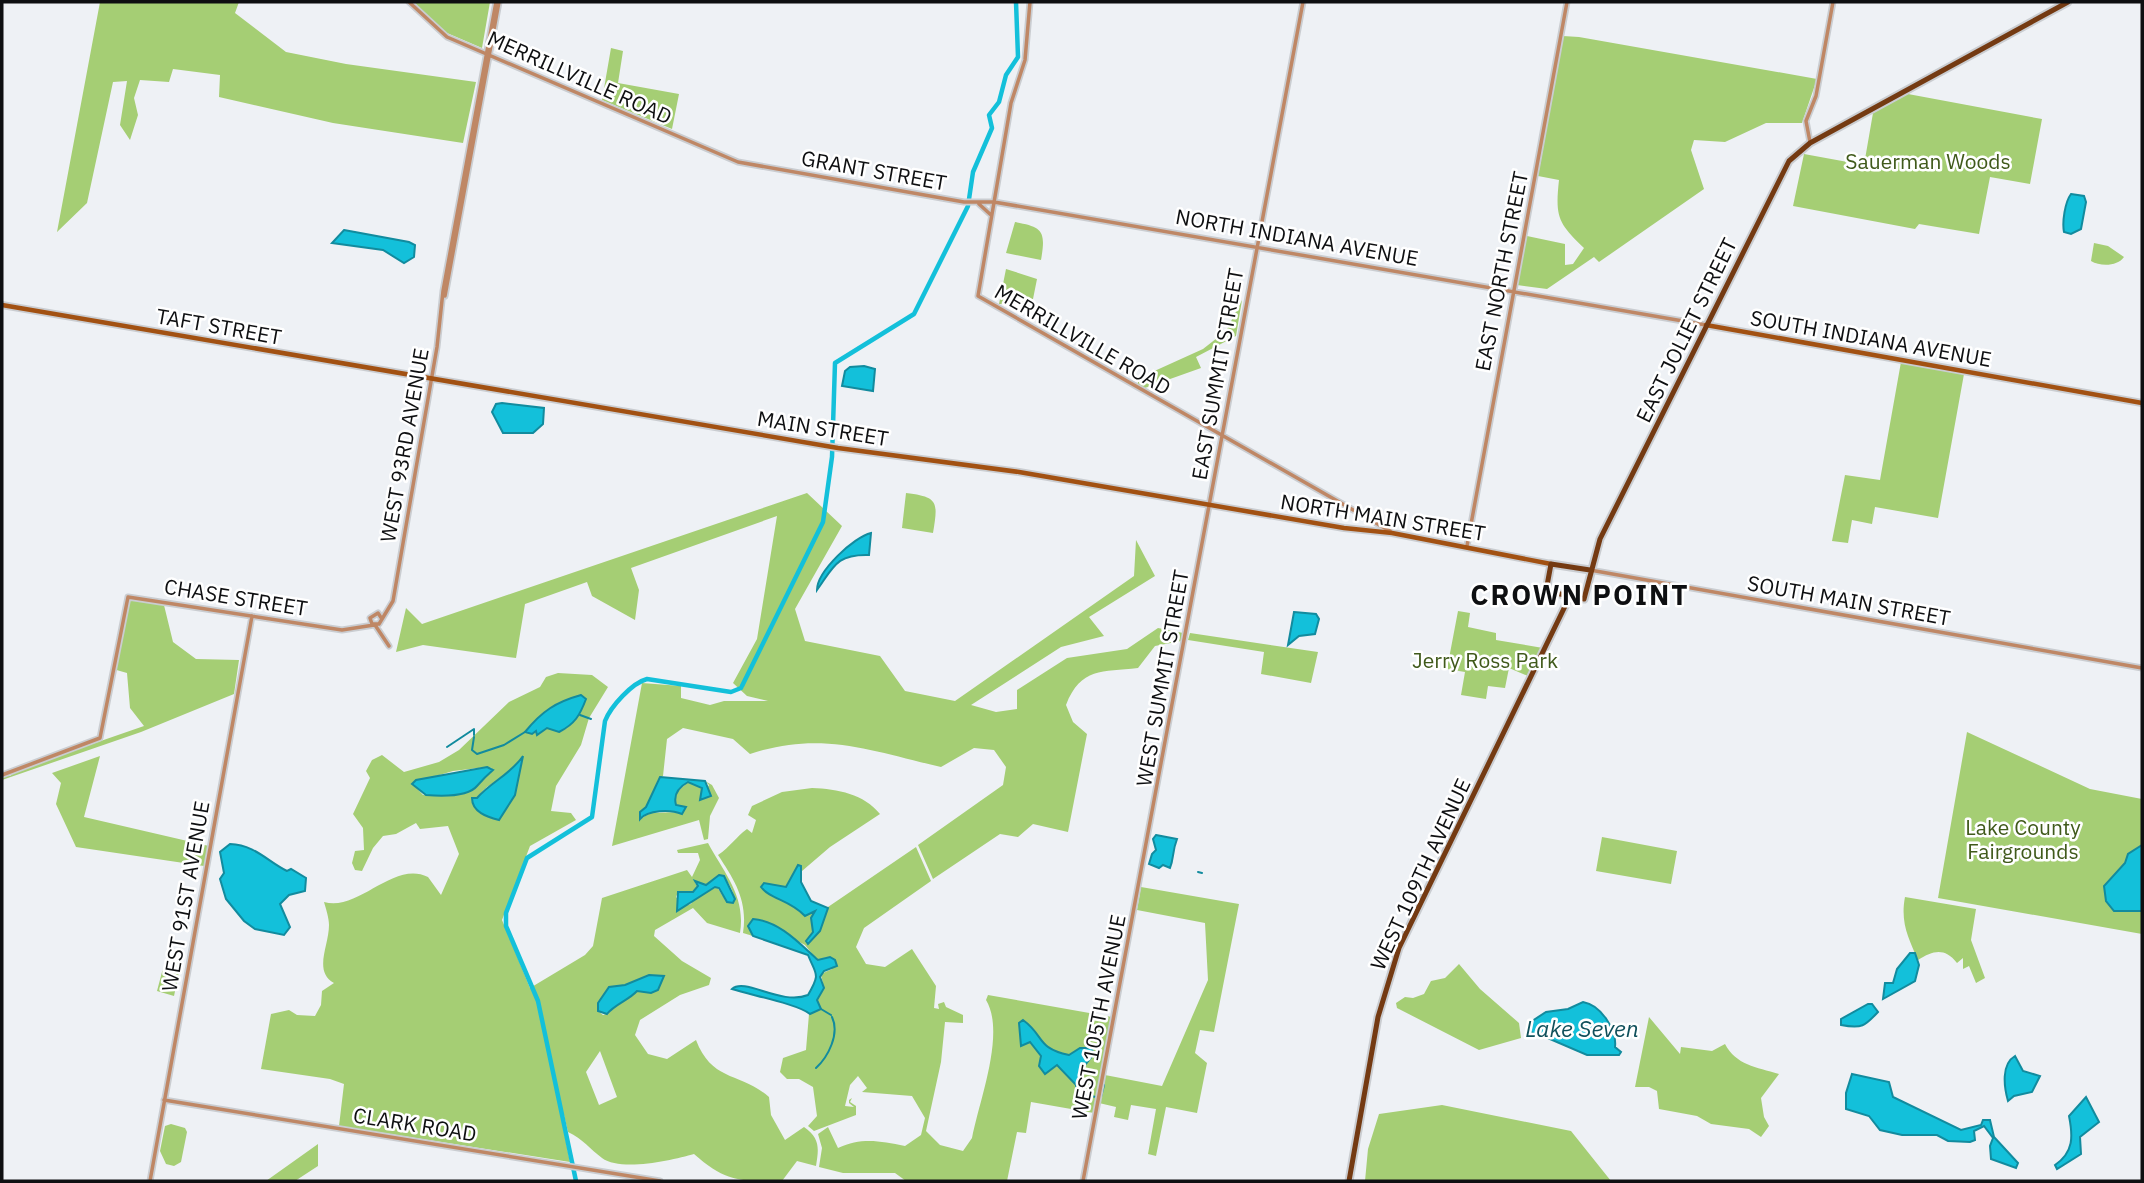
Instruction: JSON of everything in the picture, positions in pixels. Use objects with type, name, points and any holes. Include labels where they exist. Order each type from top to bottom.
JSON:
[{"type":"main road","name":"EAST JOLIET STREET","points":[[1570,596],[1584,599],[1600,539],[1781,174],[1795,155],[1810,143],[2068,2]]},
{"type":"main road","name":"TAFT STREET","points":[[2,305],[432,378]]},
{"type":"main road","name":"SOUTH INDIANA AVENUE","points":[[1706,325],[2142,403]]},
{"type":"main road","name":"MAIN STREET","points":[[432,378],[838,448],[933,459],[1209,504]]},
{"type":"main road","name":"NORTH MAIN STREET","points":[[1209,504],[1344,528],[1392,533],[1551,564]]},
{"type":"main road","name":"SOUTH MAIN STREET","points":[[1551,564],[1590,570]]},
{"type":"main road","points":[[1551,564],[1547,592],[1570,596]]},
{"type":"main road","name":"WEST 109TH AVENUE","points":[[1349,1181],[1378,1017],[1399,947],[1570,596]]},
{"type":"street","name":"MERRILLVILLE ROAD","points":[[409,2],[442,34],[719,155],[749,164]]},
{"type":"street","name":"WEST 93RD AVENUE","points":[[382,621],[393,598],[497,2]]},
{"type":"street","points":[[978,203],[991,215],[1011,103],[1025,60],[1030,2]]},
{"type":"street","name":"EAST SUMMIT STREET","points":[[1209,504],[1303,2]]},
{"type":"street","name":"EAST NORTH STREET","points":[[1467,547],[1567,2]]},
{"type":"street","points":[[1810,143],[1806,121],[1816,96],[1833,2]]},
{"type":"street","name":"GRANT STREET","points":[[749,164],[964,202],[994,202]]},
{"type":"street","name":"NORTH INDIANA AVENUE","points":[[994,202],[1594,304]]},
{"type":"street","name":"MERRILLVILLE ROAD","points":[[991,215],[978,296],[1392,533]]},
{"type":"street","name":"SOUTH INDIANA AVENUE","points":[[1594,304],[1706,325]]},
{"type":"street","name":"WEST SUMMIT STREET","points":[[1144,858],[1209,504]]},
{"type":"street","name":"SOUTH MAIN STREET","points":[[1590,570],[2142,668]]},
{"type":"street","name":"CHASE STREET","points":[[2,775],[100,738],[128,597],[338,629]]},
{"type":"street","points":[[338,629],[362,626],[370,618],[386,610],[393,598]]},
{"type":"street","points":[[370,618],[388,644],[378,613]]},
{"type":"street","name":"WEST 91ST AVENUE","points":[[150,1181],[252,616]]},
{"type":"street","points":[[338,629],[355,630],[382,621]]},
{"type":"street","name":"WEST 105TH AVENUE","points":[[1083,1181],[1144,858]]},
{"type":"street","name":"CLARK ROAD","points":[[164,1100],[660,1181]]},
{"type":"green space","points":[[100,2],[239,2],[235,13],[286,52],[346,64],[476,82],[463,143],[333,123],[219,97],[220,75],[173,69],[169,82],[140,80],[134,98],[138,115],[130,140],[120,125],[127,81],[113,82],[87,203],[57,232]]},
{"type":"green space","points":[[414,2],[490,2],[482,48],[440,30]]},
{"type":"green space","points":[[1563,36],[1817,79],[1802,123],[1766,123],[1725,142],[1694,140],[1691,150],[1704,189],[1599,262],[1594,257],[1547,289],[1517,285],[1527,236],[1565,244],[1565,265],[1573,264],[1584,248],[1560,218],[1559,180],[1538,176]]},
{"type":"green space","points":[[611,48],[623,51],[618,83],[679,94],[672,129],[602,100]]},
{"type":"green space","name":"Sauerman Woods","points":[[1908,94],[2042,119],[2030,184],[1990,177],[1979,234],[1919,224],[1915,229],[1793,206],[1804,154],[1864,165],[1873,113]]},
{"type":"green space","points":[[1015,222],[1032,226],[1040,232],[1043,243],[1041,260],[1006,253]]},
{"type":"green space","points":[[2094,243],[2108,246],[2124,257],[2114,264],[2095,263],[2091,261]]},
{"type":"green space","points":[[1006,269],[1037,279],[1033,299],[1025,305],[999,304]]},
{"type":"green space","points":[[1242,300],[1236,336],[1196,357],[1201,368],[1142,389],[1137,387],[1139,378],[1203,349],[1226,331]]},
{"type":"green space","points":[[1901,362],[1964,374],[1938,518],[1875,507],[1872,524],[1852,520],[1848,543],[1832,541],[1845,475],[1880,480]]},
{"type":"green space","points":[[807,493],[842,526],[795,609],[805,641],[880,656],[905,691],[955,701],[1134,576],[1136,540],[1155,576],[1089,617],[1104,636],[1061,647],[971,705],[996,712],[1017,709],[1017,690],[1067,658],[1127,649],[1158,628],[1183,633],[1181,641],[1155,646],[1138,668],[1094,674],[1079,684],[1072,693],[1066,705],[1073,722],[1087,734],[1068,832],[1033,824],[1018,837],[1000,834],[933,879],[918,845],[1003,785],[1006,767],[994,750],[974,748],[941,767],[869,750],[823,743],[776,747],[750,754],[733,739],[683,728],[667,739],[663,776],[658,780],[641,819],[649,813],[680,812],[683,807],[676,805],[676,793],[688,782],[702,788],[700,800],[709,785],[705,781],[712,785],[719,798],[710,816],[708,839],[704,840],[699,820],[612,846],[642,683],[681,686],[681,698],[710,705],[724,701],[768,701],[747,696],[733,683],[757,639],[777,516],[631,568],[639,590],[635,620],[592,596],[587,582],[525,604],[516,658],[423,645],[396,652],[406,608],[422,624]]},
{"type":"green space","points":[[906,493],[925,497],[934,503],[936,514],[933,533],[902,528]]},
{"type":"green space","points":[[128,597],[163,601],[173,642],[196,659],[239,660],[234,694],[141,732],[2,780],[2,776],[10,776],[17,770],[144,726],[130,708],[127,673],[113,669]]},
{"type":"green space","name":"Jerry Ross Park","points":[[1458,611],[1470,613],[1468,627],[1496,633],[1496,640],[1543,648],[1528,676],[1509,668],[1505,688],[1488,686],[1486,699],[1461,695],[1465,672],[1447,669]]},
{"type":"green space","points":[[1190,633],[1318,652],[1311,683],[1261,674],[1264,652],[1188,640]]},
{"type":"green space","points":[[558,673],[592,675],[608,687],[589,718],[581,745],[556,786],[551,811],[571,813],[576,820],[530,846],[502,920],[530,988],[585,955],[593,946],[602,898],[687,870],[692,877],[700,860],[698,853],[678,853],[677,850],[708,843],[737,896],[740,933],[707,923],[693,908],[655,930],[654,936],[682,961],[711,978],[709,985],[680,995],[640,1020],[635,1035],[648,1054],[667,1059],[696,1040],[710,1063],[718,1070],[769,1097],[771,1115],[785,1140],[804,1127],[813,1135],[818,1154],[816,1166],[797,1161],[782,1181],[755,1181],[725,1175],[694,1154],[647,1163],[611,1162],[568,1132],[564,1115],[561,1117],[570,1162],[339,1126],[344,1084],[330,1079],[261,1069],[271,1014],[289,1010],[297,1015],[315,1016],[321,1005],[322,991],[334,983],[324,972],[323,965],[329,925],[324,902],[350,900],[389,880],[415,874],[428,877],[441,895],[459,854],[448,826],[420,829],[416,823],[396,834],[383,836],[373,848],[362,871],[355,870],[352,863],[355,851],[364,850],[363,828],[353,814],[370,778],[366,771],[372,760],[382,755],[404,772],[439,762],[459,750],[509,702],[540,687],[546,677]],"holes":[[[581,695],[586,700],[569,726],[560,732],[547,728],[538,735],[536,732],[532,734],[525,731],[550,708]],[[523,757],[515,795],[499,820],[488,817],[477,808],[479,796],[487,787],[510,772]],[[492,768],[491,773],[475,788],[457,794],[423,795],[412,783],[453,771]],[[719,875],[724,876],[733,892],[733,903],[726,901],[717,887],[695,897],[691,904],[684,906],[676,897],[678,892],[693,892],[698,886],[695,883],[706,885]],[[649,975],[662,976],[657,990],[651,993],[637,991],[603,1015],[598,1011],[598,1003],[609,987],[625,985]],[[600,1051],[617,1097],[599,1105],[586,1072]]]},
{"type":"green space","name":"Lake County Fairgrounds","points":[[1967,732],[2090,789],[2142,799],[2142,934],[1938,898]]},
{"type":"green space","points":[[100,756],[84,817],[209,846],[204,866],[76,847],[56,804],[61,783],[52,773]]},
{"type":"green space","points":[[812,788],[858,797],[880,814],[830,847],[802,871],[801,866],[786,887],[764,883],[761,887],[805,916],[815,911],[811,918],[813,932],[806,942],[809,943],[820,931],[828,907],[916,847],[931,881],[864,928],[856,947],[866,964],[885,967],[912,949],[936,986],[934,1008],[939,1009],[938,1004],[944,1002],[946,1007],[963,1015],[963,1023],[945,1022],[941,1062],[926,1131],[940,1145],[963,1151],[972,1138],[992,1048],[991,1014],[986,1000],[988,995],[1112,1017],[1094,1113],[1031,1102],[1026,1133],[1017,1132],[1007,1181],[906,1181],[895,1173],[843,1173],[819,1167],[822,1148],[818,1134],[828,1127],[838,1148],[863,1141],[905,1146],[921,1135],[925,1118],[912,1096],[862,1092],[867,1088],[858,1076],[850,1085],[845,1106],[854,1107],[849,1103],[852,1098],[850,1102],[856,1106],[856,1115],[814,1131],[808,1126],[817,1116],[813,1087],[799,1079],[787,1079],[780,1072],[783,1058],[806,1050],[809,1014],[819,1008],[817,999],[824,989],[821,974],[832,969],[828,957],[817,960],[805,945],[757,919],[752,920],[748,926],[753,936],[743,933],[742,901],[735,883],[718,855],[747,829],[752,833],[756,820],[748,815],[752,806],[782,792]]},
{"type":"green space","points":[[1602,837],[1677,851],[1671,884],[1596,871]]},
{"type":"green space","points":[[1141,887],[1239,904],[1214,1032],[1200,1030],[1195,1053],[1207,1063],[1197,1113],[1166,1107],[1156,1156],[1148,1154],[1156,1109],[1131,1105],[1128,1120],[1114,1117],[1116,1107],[1099,1103],[1105,1075],[1162,1086],[1208,980],[1205,923],[1137,910]]},
{"type":"green space","points":[[1905,897],[1976,909],[1971,940],[1985,978],[1976,983],[1969,966],[1963,969],[1963,958],[1957,963],[1948,955],[1938,952],[1918,960],[1905,923]]},
{"type":"green space","points":[[170,960],[181,963],[174,996],[157,991],[162,972]]},
{"type":"green space","points":[[1459,964],[1480,989],[1519,1023],[1521,1038],[1479,1050],[1397,1008],[1396,1003],[1405,997],[1413,998],[1424,994],[1431,981],[1445,978]]},
{"type":"green space","points":[[1649,1017],[1680,1054],[1681,1047],[1712,1051],[1725,1044],[1741,1061],[1779,1074],[1761,1098],[1764,1117],[1769,1126],[1761,1137],[1749,1129],[1711,1124],[1697,1116],[1659,1109],[1657,1091],[1649,1087],[1635,1087]]},
{"type":"green space","points":[[1442,1105],[1571,1131],[1611,1181],[1365,1181],[1368,1149],[1379,1114]]},
{"type":"green space","points":[[171,1124],[185,1128],[187,1132],[181,1162],[174,1166],[166,1164],[160,1151],[165,1126]]},
{"type":"green space","points":[[318,1144],[318,1166],[295,1181],[266,1181]]},
{"type":"water","points":[[2071,194],[2084,196],[2086,202],[2081,229],[2071,234],[2064,232],[2063,223]]},
{"type":"water","points":[[344,230],[409,242],[415,245],[414,257],[404,263],[383,250],[332,243]]},
{"type":"water","points":[[864,366],[875,369],[873,391],[842,386],[845,371],[850,367]]},
{"type":"water","points":[[496,404],[544,408],[543,424],[533,433],[503,433],[492,412]]},
{"type":"water","points":[[871,533],[869,555],[850,557],[837,563],[817,590],[823,574],[838,556],[855,541]]},
{"type":"water","points":[[1294,612],[1316,614],[1319,619],[1315,634],[1299,636],[1288,645]]},
{"type":"water","points":[[581,695],[586,699],[582,710],[565,729],[559,732],[547,728],[537,735],[536,731],[532,734],[525,732],[550,708]]},
{"type":"water","points":[[523,756],[515,795],[499,820],[477,810],[472,798],[477,798],[513,768]]},
{"type":"water","points":[[487,767],[493,770],[473,790],[460,794],[426,795],[412,784],[416,780]]},
{"type":"water","points":[[660,777],[705,781],[711,796],[700,800],[702,788],[688,782],[679,789],[675,797],[676,805],[686,807],[682,814],[660,811],[640,819],[640,812],[646,807]]},
{"type":"water","points":[[1156,835],[1177,839],[1170,868],[1149,864],[1156,850],[1153,839]]},
{"type":"water","points":[[230,844],[254,850],[287,871],[291,869],[306,878],[305,891],[289,895],[280,904],[290,927],[284,935],[255,929],[244,921],[226,899],[220,879],[224,873],[220,852]]},
{"type":"water","points":[[2142,845],[2142,911],[2114,911],[2106,901],[2104,886],[2125,863],[2128,854]]},
{"type":"water","points":[[798,865],[801,866],[801,882],[811,901],[828,908],[820,931],[808,944],[806,941],[813,932],[811,918],[815,911],[805,916],[761,887],[764,883],[786,887]]},
{"type":"water","points":[[719,875],[724,876],[735,899],[733,903],[727,902],[719,888],[715,887],[677,911],[678,892],[693,892],[698,886],[695,881],[706,885]]},
{"type":"water","points":[[753,919],[781,929],[818,960],[830,957],[835,960],[837,966],[824,971],[820,977],[824,988],[817,1000],[821,1009],[810,1014],[785,1003],[732,989],[746,986],[776,995],[798,997],[808,995],[815,982],[816,974],[808,955],[753,936],[748,926]]},
{"type":"water","points":[[1910,953],[1915,953],[1919,965],[1915,981],[1883,999],[1885,983],[1893,983],[1897,969]]},
{"type":"water","points":[[649,975],[664,976],[658,990],[651,993],[637,991],[607,1014],[598,1011],[598,1003],[609,987],[625,985]]},
{"type":"water","name":"Lake Seven","points":[[1583,1002],[1602,1013],[1613,1033],[1615,1047],[1621,1052],[1619,1055],[1587,1055],[1543,1036],[1536,1036],[1528,1029],[1529,1023],[1546,1012],[1568,1009]]},
{"type":"water","points":[[1872,1004],[1878,1012],[1866,1023],[1854,1027],[1841,1025],[1841,1019]]},
{"type":"water","points":[[1023,1020],[1046,1045],[1058,1052],[1069,1055],[1080,1048],[1092,1048],[1093,1055],[1082,1069],[1076,1085],[1057,1065],[1045,1074],[1039,1066],[1041,1056],[1030,1042],[1021,1046],[1019,1023]]},
{"type":"water","points":[[2015,1056],[2023,1071],[2040,1076],[2032,1092],[2014,1096],[2008,1101],[2006,1070],[2007,1064]]},
{"type":"water","points":[[1852,1074],[1889,1082],[1893,1097],[1961,1130],[1981,1125],[1983,1120],[1990,1120],[1994,1137],[2018,1163],[2016,1168],[1991,1159],[1990,1146],[1993,1138],[1984,1126],[1974,1131],[1975,1140],[1970,1142],[1948,1141],[1937,1135],[1902,1135],[1880,1130],[1869,1116],[1846,1109],[1846,1093]]},
{"type":"water","points":[[2086,1097],[2099,1122],[2080,1137],[2081,1154],[2057,1169],[2055,1165],[2066,1155],[2071,1143],[2069,1116]]},
{"type":"waterway","points":[[742,686],[823,522],[832,457],[835,363],[914,314],[968,206],[973,172],[992,128],[989,115],[999,102],[1006,75],[1018,57],[1016,2]]},
{"type":"waterway","points":[[576,1181],[538,1001],[506,926],[506,913],[527,858],[592,817],[605,721],[623,696],[647,679],[731,692],[741,688]]},
{"type":"waterway","points":[[580,715],[591,719]]},
{"type":"waterway","points":[[447,747],[474,729],[474,735]]},
{"type":"waterway","points":[[474,737],[472,750],[477,754],[504,745],[525,732]]},
{"type":"waterway","points":[[1198,872],[1202,873]]},
{"type":"waterway","points":[[821,1009],[831,1015]]},
{"type":"waterway","points":[[816,1068],[832,1045],[835,1031],[832,1017]]},
{"type":"waterway","points":[[1076,1085],[1077,1093],[1096,1097]]},
{"type":"waterway","points":[[1101,1097],[1104,1085]]},
{"type":"district","name":"CROWN POINT","points":[[1580,594]]}]
